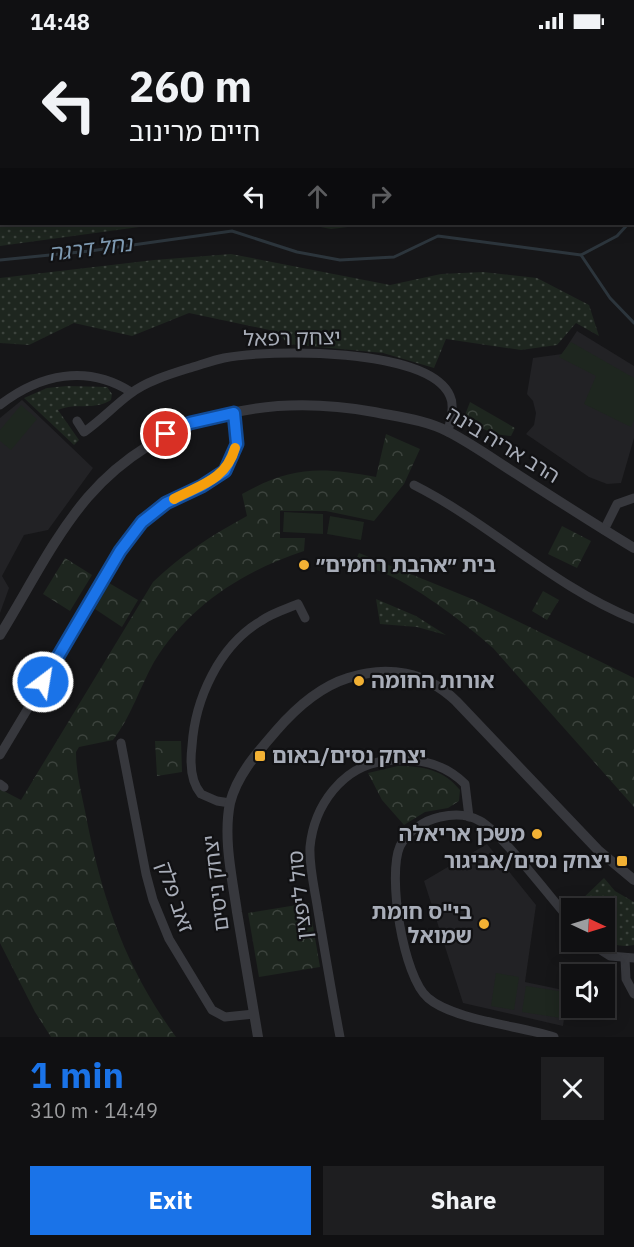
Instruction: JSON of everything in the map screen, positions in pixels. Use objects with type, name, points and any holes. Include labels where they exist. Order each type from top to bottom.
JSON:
[{"type":"street","name":"יצחק רפאל","points":[[77,421],[84,432],[113,410],[131,392],[169,376],[225,358],[279,353],[369,357],[416,370],[449,393],[452,401],[448,432]]},
{"type":"street","points":[[0,405],[39,381],[66,375],[99,377],[131,392]]},
{"type":"street","name":"הרב אריה בינה","points":[[0,635],[70,520],[102,483],[136,453],[166,434],[190,423],[274,406],[327,405],[406,418],[448,432],[634,548]]},
{"type":"street","points":[[0,755],[132,535],[154,512],[213,480],[228,466],[237,444],[234,413]]},
{"type":"street","points":[[414,485],[464,512],[503,541],[590,597],[634,619]]},
{"type":"street","points":[[604,530],[616,504],[634,498]]},
{"type":"street","points":[[230,803],[217,801],[201,794],[193,776],[193,729],[204,690],[225,657],[259,621],[298,604],[305,618]]},
{"type":"street","name":"יצחק ניסים","points":[[258,1037],[230,866],[228,827],[230,803],[249,763],[286,720],[314,695],[352,676],[381,672],[409,673],[434,682],[446,691],[598,850],[634,880]]},
{"type":"street","name":"זאב פלק","points":[[121,743],[146,874],[153,900],[170,939],[212,1010],[225,1017],[254,1014]]},
{"type":"street","name":"סול ליפצין","points":[[340,1037],[310,858],[312,834],[323,805],[341,781],[357,770],[380,762],[420,760],[447,769],[465,784],[469,817]]},
{"type":"street","points":[[554,1037],[444,1007],[428,998],[413,977],[407,962],[398,914],[396,868],[401,845],[430,819],[456,815],[480,821],[561,910]]},
{"type":"street","points":[[604,952],[610,956],[629,959],[626,979],[634,994]]},
{"type":"shaded area","points":[[577,331],[634,366],[634,438],[621,483],[607,484],[589,477],[526,434],[534,425],[536,413],[533,401],[527,394],[533,358],[562,354]]},
{"type":"shaded area","points":[[22,400],[93,468],[48,530],[24,535],[2,576],[9,588],[0,613],[0,418]]},
{"type":"shaded area","points":[[487,844],[536,905],[525,982],[561,990],[563,1026],[463,1003],[424,881]]},
{"type":"green space","points":[[0,225],[154,225],[0,246]]},
{"type":"green space","points":[[310,225],[365,225],[331,229]]},
{"type":"green space","points":[[231,254],[390,285],[441,274],[483,272],[537,278],[589,305],[599,336],[576,323],[557,345],[521,350],[446,339],[434,368],[383,353],[287,344],[279,332],[189,313],[132,336],[74,323],[29,345],[0,343],[0,278],[154,260]]},
{"type":"green space","points":[[571,342],[634,378],[634,420],[631,427],[584,404],[596,376],[559,357]]},
{"type":"green space","points":[[107,387],[112,394],[111,400],[105,403],[58,410],[79,440],[74,445],[24,398],[47,388]]},
{"type":"green space","points":[[470,402],[515,428],[511,436],[495,434],[467,422],[465,415]]},
{"type":"green space","points":[[21,405],[37,419],[11,450],[0,441],[0,430]]},
{"type":"green space","points":[[386,434],[420,449],[404,484],[374,521],[326,511],[280,511],[280,538],[305,538],[304,551],[281,559],[239,580],[200,608],[183,624],[154,662],[125,722],[113,740],[79,747],[76,752],[78,776],[92,847],[108,904],[118,932],[143,985],[176,1037],[51,1037],[35,1012],[0,943],[0,789],[21,800],[153,582],[197,546],[247,516],[242,494],[276,478],[307,471],[376,477]]},
{"type":"green space","points":[[284,512],[323,514],[323,534],[283,532]]},
{"type":"green space","points":[[330,516],[364,522],[361,540],[327,534]]},
{"type":"green space","points":[[562,526],[591,541],[577,568],[548,554]]},
{"type":"green space","points":[[359,553],[472,599],[634,678],[634,807],[493,648],[446,610],[404,583],[366,567],[352,567]]},
{"type":"green space","points":[[65,558],[92,575],[70,611],[43,594]]},
{"type":"green space","points":[[109,583],[138,600],[122,627],[95,609]]},
{"type":"green space","points":[[543,591],[559,600],[547,620],[532,611]]},
{"type":"green space","points":[[376,599],[416,616],[446,635],[417,627],[380,624]]},
{"type":"green space","points":[[155,741],[181,741],[182,772],[157,776]]},
{"type":"green space","points":[[398,766],[424,768],[447,778],[460,790],[459,801],[448,808],[425,812],[404,825],[382,800],[368,773]]},
{"type":"green space","points":[[604,878],[615,891],[634,902],[634,945],[615,944],[615,898],[583,898]]},
{"type":"green space","points":[[309,903],[320,967],[259,977],[248,913]]},
{"type":"green space","points":[[496,973],[519,977],[514,1010],[491,1006]]},
{"type":"green space","points":[[526,986],[561,991],[561,1018],[522,1012]]},
{"type":"waterway","name":"נחל דרגה","points":[[0,260],[90,251],[232,231],[297,252],[340,260],[394,257],[438,236],[581,255],[617,236],[627,225]]},
{"type":"waterway","points":[[581,255],[610,298],[634,323]]},
{"type":"slow traffic","points":[[174,499],[213,480],[225,471],[235,448]]},
{"type":"place","name":"בית ״אהבת רחמים״","points":[[304,565]]},
{"type":"place","name":"אורות החומה","points":[[359,681]]},
{"type":"place","name":"יצחק נסים/באום","points":[[260,756]]},
{"type":"place","name":"משכן אריאלה","points":[[537,834]]},
{"type":"place","name":"יצחק נסים/אביגור","points":[[622,861]]},
{"type":"place","name":"בי\"ס חומת שמואל","points":[[484,924]]},
{"type":"route","points":[[43,682],[120,551],[142,522],[166,503],[202,486],[225,471],[237,444],[234,413],[190,423],[166,434]]}]
